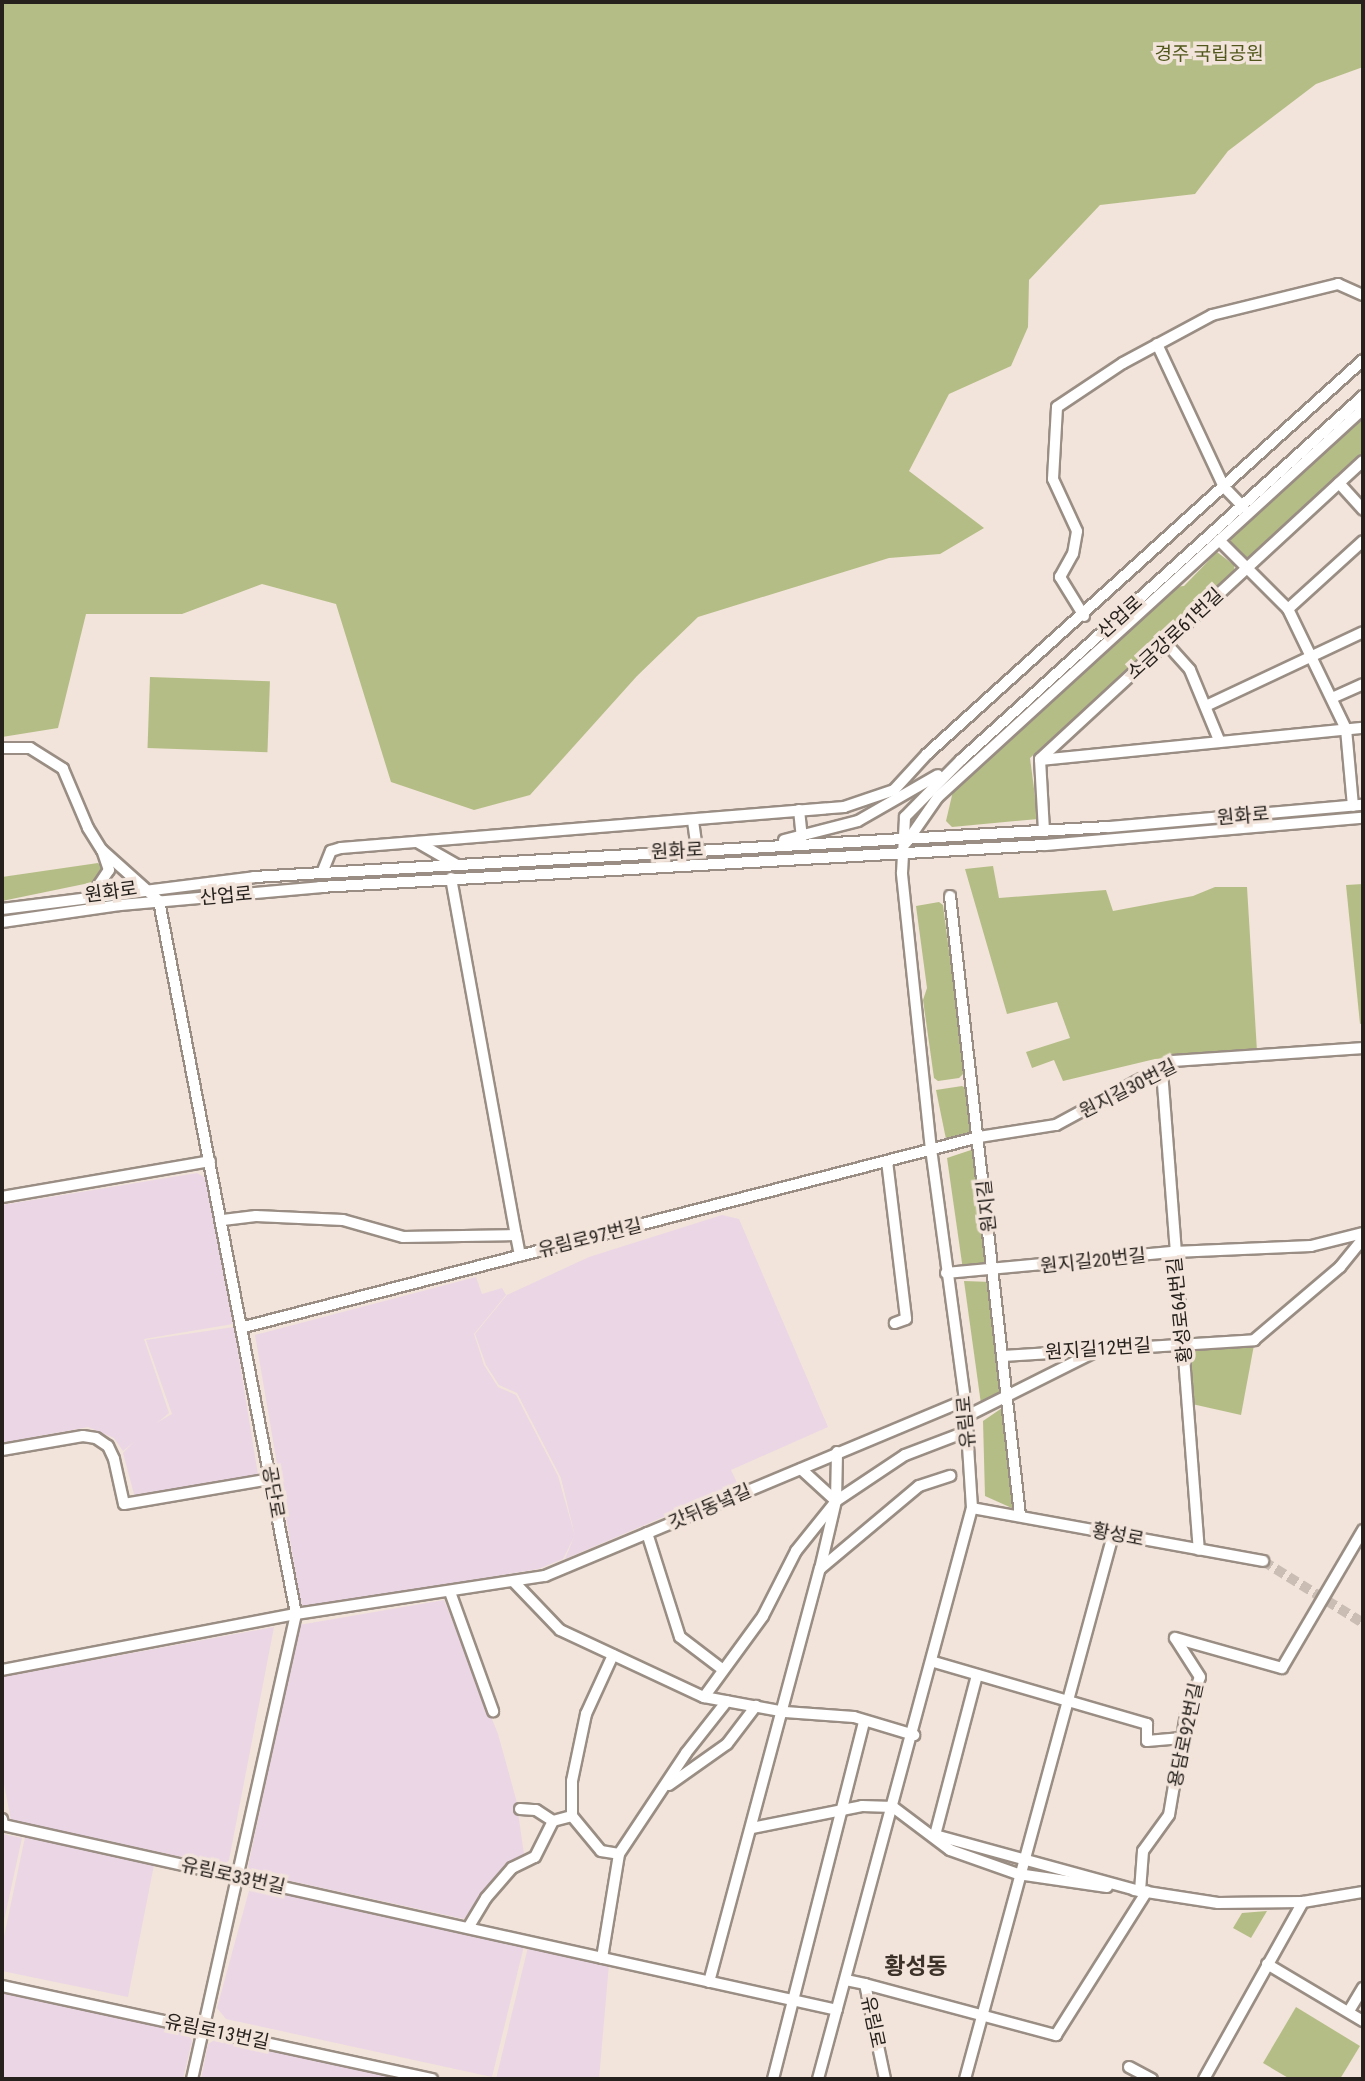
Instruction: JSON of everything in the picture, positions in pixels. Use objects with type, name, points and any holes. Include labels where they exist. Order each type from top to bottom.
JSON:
[{"type":"street","points":[[1084,616],[1060,577],[1073,554],[1077,531],[1053,479],[1057,407],[1157,344],[1212,315],[1258,307],[1309,289],[1338,284],[1363,295]]},
{"type":"street","points":[[1157,344],[1224,487],[1243,507]]},
{"type":"street","points":[[322,873],[331,851],[693,821],[865,803],[894,790],[917,765],[1363,360]]},
{"type":"street","name":"산업로","points":[[906,839],[905,817],[961,760],[1363,396]]},
{"type":"street","name":"산업로","points":[[2,922],[159,901],[451,878],[901,851],[906,839],[938,797],[1363,409]]},
{"type":"street","name":"소금강로61번길","points":[[1040,760],[1363,461]]},
{"type":"street","points":[[1339,483],[1363,510]]},
{"type":"street","name":"원화로","points":[[2,909],[146,887],[322,873],[1044,831],[1358,806],[1346,729],[1288,609],[1219,540]]},
{"type":"street","points":[[1288,609],[1363,541]]},
{"type":"street","points":[[1208,705],[1363,632]]},
{"type":"street","points":[[1166,643],[1191,670],[1208,705],[1219,740]]},
{"type":"street","points":[[1332,698],[1363,684]]},
{"type":"street","points":[[1044,831],[1040,760],[1219,740],[1363,728]]},
{"type":"street","points":[[2,748],[30,748],[63,769],[109,870],[92,895]]},
{"type":"street","points":[[735,848],[802,837],[858,821],[912,794],[961,760]]},
{"type":"street","points":[[917,765],[943,771]]},
{"type":"street","points":[[912,794],[919,778],[917,765]]},
{"type":"street","points":[[799,810],[802,837]]},
{"type":"street","name":"원화로","points":[[901,851],[1045,845],[1363,818]]},
{"type":"street","points":[[693,821],[697,850]]},
{"type":"street","points":[[416,842],[457,865]]},
{"type":"street","points":[[102,850],[159,901]]},
{"type":"street","name":"유림로","points":[[818,2079],[934,1662],[972,1508],[967,1416],[931,1150],[901,851]]},
{"type":"street","points":[[451,878],[516,1235]]},
{"type":"street","name":"원지길","points":[[950,897],[1020,1515]]},
{"type":"street","name":"공단로","points":[[159,901],[244,1327],[296,1614],[192,2079]]},
{"type":"street","name":"원지길30번길","points":[[931,1150],[979,1137],[1056,1125],[1162,1071],[1174,1061],[1363,1048]]},
{"type":"street","name":"황성로64번길","points":[[1162,1071],[1199,1550]]},
{"type":"street","name":"유림로97번길","points":[[223,1220],[256,1216],[343,1220],[403,1237],[516,1235],[520,1256],[931,1150]]},
{"type":"street","points":[[2,1197],[210,1161]]},
{"type":"street","points":[[887,1161],[906,1319],[895,1323]]},
{"type":"street","name":"원지길20번길","points":[[946,1273],[994,1272],[1174,1252],[1311,1245],[1363,1233]]},
{"type":"street","name":"원지길12번길","points":[[1003,1356],[1254,1340],[1340,1267],[1363,1239]]},
{"type":"street","points":[[244,1327],[520,1256]]},
{"type":"street","points":[[967,1416],[1103,1348]]},
{"type":"street","name":"갓뒤동녘길","points":[[2,1670],[296,1614],[545,1576],[965,1400]]},
{"type":"street","points":[[704,1697],[763,1616],[796,1551],[836,1501],[905,1455],[968,1431]]},
{"type":"street","points":[[2,1450],[83,1436],[96,1438],[108,1446],[114,1459],[124,1504],[270,1479]]},
{"type":"street","points":[[709,1982],[785,1712],[820,1569],[836,1501],[837,1452]]},
{"type":"street","points":[[801,1469],[836,1501]]},
{"type":"street","points":[[820,1569],[919,1486],[950,1476]]},
{"type":"street","name":"황성로","points":[[972,1508],[1263,1561]]},
{"type":"street","name":"용담로92번길","points":[[864,1984],[1056,2035],[1144,1891],[1143,1851],[1169,1815],[1191,1693],[1200,1677],[1175,1638],[1282,1668],[1363,1530]]},
{"type":"street","points":[[647,1533],[680,1637],[722,1669]]},
{"type":"street","points":[[965,2079],[1022,1857],[1068,1703],[1113,1535]]},
{"type":"street","points":[[514,1582],[559,1630],[704,1697],[785,1712],[864,1721],[914,1735]]},
{"type":"street","points":[[450,1592],[493,1710]]},
{"type":"street","points":[[612,1655],[586,1713],[572,1780],[572,1816],[601,1851],[619,1854]]},
{"type":"street","points":[[934,1662],[1147,1724],[1147,1741],[1182,1738]]},
{"type":"street","points":[[935,1835],[977,1675]]},
{"type":"street","points":[[602,1958],[619,1854],[667,1787],[686,1753],[727,1701]]},
{"type":"street","points":[[667,1787],[727,1744],[756,1706]]},
{"type":"street","points":[[773,2079],[864,1721]]},
{"type":"street","points":[[752,1828],[842,1810],[893,1807],[935,1835],[950,1850],[1018,1874],[1218,1903],[1303,1902],[1363,1892]]},
{"type":"street","points":[[520,1809],[536,1810],[553,1822]]},
{"type":"street","points":[[468,1928],[486,1898],[512,1868],[535,1857],[553,1822],[572,1816]]},
{"type":"street","name":"유림로33번길","points":[[2,1819],[3,1825],[837,2010]]},
{"type":"street","points":[[935,1835],[1144,1891]]},
{"type":"street","points":[[1204,2079],[1303,1902]]},
{"type":"street","points":[[1267,1964],[1363,2021]]},
{"type":"street","name":"유림로","points":[[846,1980],[864,1984],[886,2079]]},
{"type":"street","name":"유림로13번길","points":[[2,1986],[432,2079]]},
{"type":"street","points":[[1349,2011],[1363,1988]]},
{"type":"street","points":[[1129,2067],[1152,2079]]},
{"type":"shaded area","points":[[197,1173],[207,1179],[233,1324],[144,1339],[169,1413],[123,1451],[114,1438],[88,1427],[2,1443],[2,1205]]},
{"type":"shaded area","points":[[722,1215],[739,1219],[828,1427],[731,1470],[738,1485],[565,1559],[574,1537],[563,1559],[538,1569],[307,1608],[301,1604],[255,1335],[476,1277],[482,1294],[502,1288],[506,1295],[474,1334],[484,1365],[498,1387],[516,1395],[558,1476],[575,1536],[561,1478],[517,1393],[499,1385],[486,1365],[475,1334],[507,1295],[589,1257]]},
{"type":"shaded area","points":[[234,1327],[258,1475],[135,1498],[123,1453],[146,1429],[172,1414],[146,1340]]},
{"type":"shaded area","points":[[444,1600],[498,1734],[516,1799],[524,1854],[503,1868],[464,1919],[254,1873],[248,1867],[299,1625]]},
{"type":"shaded area","points":[[274,1627],[229,1860],[224,1866],[11,1820],[2,1774],[2,1677]]},
{"type":"shaded area","points":[[2,1834],[22,1838],[2,1930]]},
{"type":"shaded area","points":[[25,1837],[154,1865],[128,1997],[2,1971],[2,1946]]},
{"type":"shaded area","points":[[250,1887],[524,1946],[492,2077],[226,2019],[217,2008]]},
{"type":"shaded area","points":[[528,1947],[609,1964],[599,2079],[496,2079]]},
{"type":"shaded area","points":[[2,1991],[187,2032],[192,2041],[183,2079],[2,2079]]},
{"type":"shaded area","points":[[216,2039],[398,2079],[201,2079],[208,2044]]},
{"type":"green space","name":"경주 국립공원","points":[[2,2],[1363,2],[1363,67],[1316,84],[1228,151],[1195,194],[1100,205],[1029,280],[1028,327],[1011,366],[949,394],[909,471],[984,528],[940,554],[889,558],[698,617],[637,676],[530,795],[474,810],[391,782],[336,604],[262,584],[182,614],[86,614],[58,728],[2,737]]},
{"type":"green space","points":[[1363,420],[1363,455],[1254,558],[1247,558],[1231,542],[1231,533],[1341,433]]},
{"type":"green space","points":[[1217,552],[1234,565],[1235,574],[1030,758],[1038,819],[952,827],[946,821],[953,791],[1173,587],[1184,586]]},
{"type":"green space","points":[[150,677],[270,681],[267,752],[148,748]]},
{"type":"green space","points":[[98,863],[102,867],[94,882],[2,901],[2,877]]},
{"type":"green space","points":[[993,866],[999,898],[1106,890],[1113,911],[1193,896],[1215,887],[1247,887],[1257,1051],[1155,1059],[1063,1081],[1054,1060],[1032,1068],[1026,1052],[1070,1038],[1057,1002],[1007,1014],[965,869]]},
{"type":"green space","points":[[1363,884],[1363,1023],[1360,1024],[1346,885]]},
{"type":"green space","points":[[939,902],[943,905],[965,1072],[959,1078],[938,1081],[934,1078],[923,1000],[927,988],[916,906]]},
{"type":"green space","points":[[962,1086],[969,1090],[974,1132],[971,1138],[947,1144],[936,1090]]},
{"type":"green space","points":[[971,1150],[976,1153],[990,1264],[963,1270],[947,1158]]},
{"type":"green space","points":[[964,1281],[991,1282],[1004,1395],[981,1404]]},
{"type":"green space","points":[[1254,1345],[1241,1415],[1192,1404],[1187,1347]]},
{"type":"green space","points":[[1002,1408],[1007,1411],[1014,1509],[985,1496],[983,1421]]},
{"type":"green space","points":[[1267,1911],[1251,1938],[1233,1928],[1242,1913]]},
{"type":"green space","points":[[1296,2007],[1360,2046],[1340,2079],[1290,2079],[1263,2063]]},
{"type":"tunnel","points":[[1263,1561],[1363,1623]]},
{"type":"district","name":"황성동","points":[[916,1967]]}]
